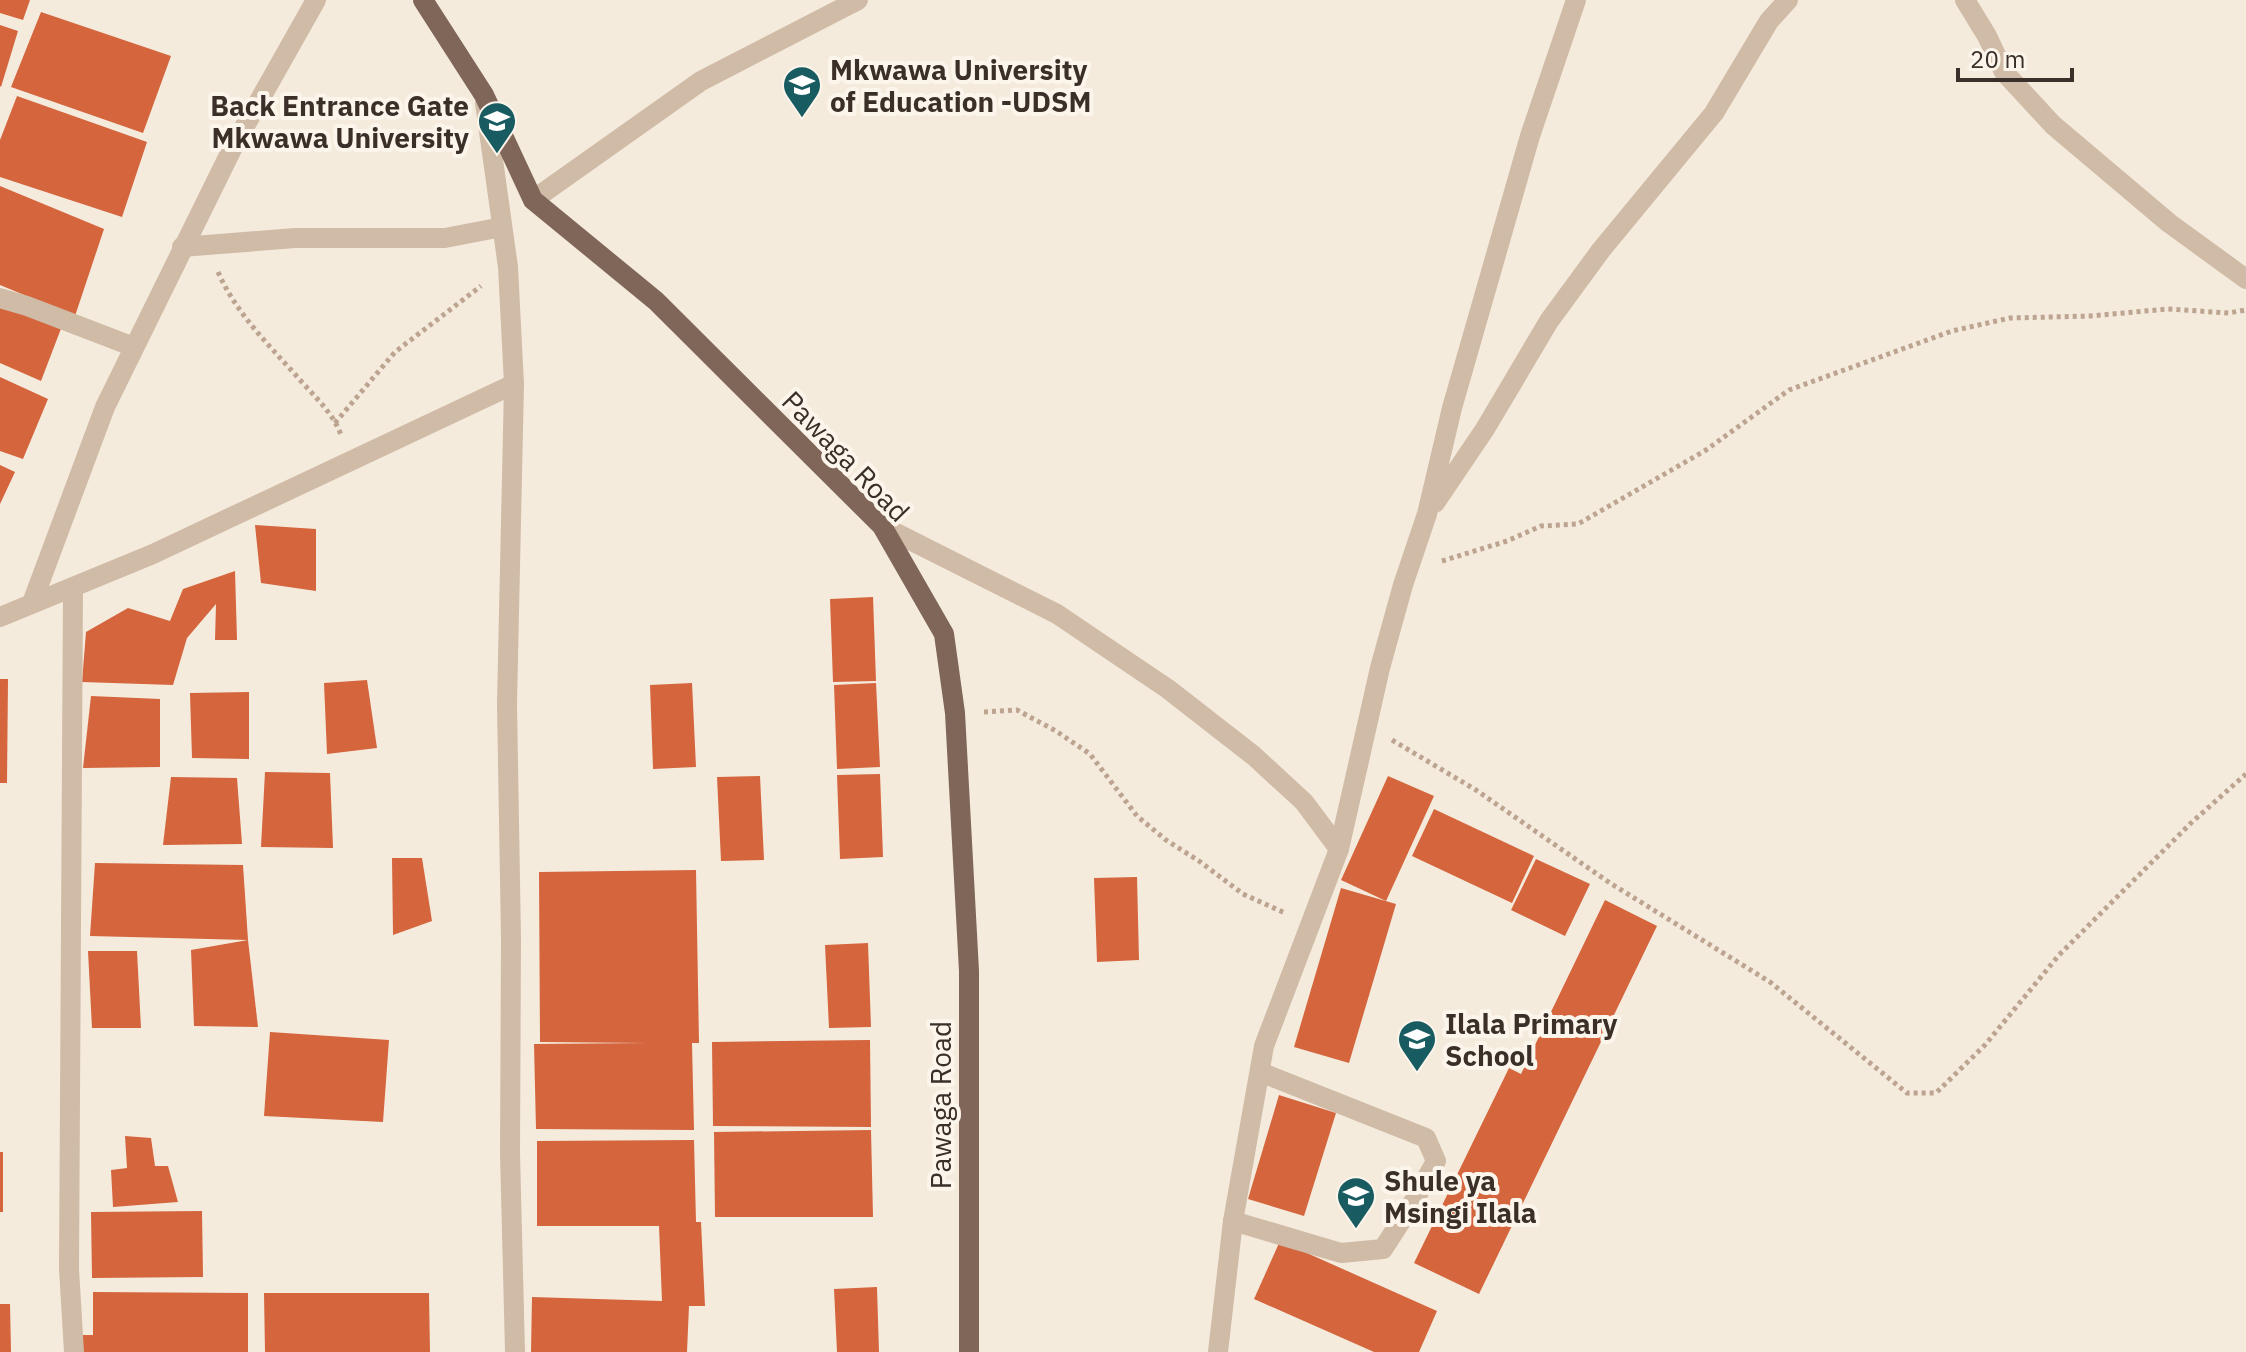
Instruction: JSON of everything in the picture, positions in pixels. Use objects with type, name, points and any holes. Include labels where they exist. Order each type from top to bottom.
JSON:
[{"type":"main road","name":"Pawaga Road","points":[[423,0],[484,95],[533,200],[656,301],[882,526],[944,634],[955,713],[969,971],[969,1352]]},
{"type":"street","points":[[32,603],[105,407],[233,147],[316,0]]},
{"type":"street","points":[[533,200],[701,81],[858,0]]},
{"type":"street","points":[[1218,1352],[1233,1221],[1264,1046],[1339,849],[1380,668],[1427,514],[1452,408],[1530,136],[1576,0]]},
{"type":"street","points":[[1427,514],[1485,429],[1549,321],[1601,250],[1714,113],[1769,21],[1788,0]]},
{"type":"street","points":[[1965,0],[2004,72],[2053,125],[2169,223],[2246,279]]},
{"type":"street","points":[[484,95],[508,267],[514,384],[507,704],[511,939],[510,1153],[515,1352]]},
{"type":"street","points":[[182,247],[295,238],[445,238],[502,227]]},
{"type":"street","points":[[0,298],[134,347]]},
{"type":"street","points":[[0,617],[153,554],[514,384]]},
{"type":"street","points":[[882,526],[1057,614],[1168,689],[1254,756],[1294,792],[1339,849]]},
{"type":"street","points":[[73,587],[69,1269],[74,1352]]},
{"type":"street","points":[[1233,1221],[1341,1253],[1383,1249],[1436,1161],[1426,1138],[1260,1072]]},
{"type":"path","points":[[207,245],[229,296],[250,325],[331,414],[348,460]]},
{"type":"path","points":[[335,423],[395,352],[448,309],[508,267]]},
{"type":"path","points":[[1407,572],[1507,541],[1541,526],[1578,524],[1706,450],[1789,390],[1817,377],[1882,358],[1952,331],[2010,318],[2090,316],[2168,309],[2229,313],[2246,310]]},
{"type":"path","points":[[955,713],[1017,710],[1056,731],[1090,754],[1137,816],[1166,840],[1243,894],[1310,924]]},
{"type":"path","points":[[1367,725],[1476,790],[1610,883],[1770,982],[1907,1093],[1936,1093],[1985,1045],[2059,955],[2191,823],[2246,774]]},
{"type":"building","points":[[0,0],[30,0],[23,20],[0,13]]},
{"type":"building","points":[[41,12],[171,56],[143,133],[11,87]]},
{"type":"building","points":[[0,25],[18,31],[1,87],[0,86]]},
{"type":"building","points":[[17,96],[147,142],[122,217],[0,177],[0,140]]},
{"type":"building","points":[[0,186],[104,229],[75,316],[0,285]]},
{"type":"building","points":[[0,300],[62,326],[41,381],[0,363]]},
{"type":"building","points":[[0,377],[48,399],[23,459],[0,451]]},
{"type":"building","points":[[0,465],[15,472],[0,504]]},
{"type":"building","points":[[255,525],[316,529],[316,591],[261,583]]},
{"type":"building","points":[[235,571],[237,640],[215,640],[216,604],[187,638],[173,685],[82,682],[86,632],[128,608],[170,621],[183,589]]},
{"type":"building","points":[[873,597],[876,681],[833,682],[830,599]]},
{"type":"building","points":[[0,679],[8,679],[7,783],[0,783]]},
{"type":"building","points":[[367,680],[377,748],[327,754],[324,683]]},
{"type":"building","points":[[692,683],[696,767],[653,769],[650,685]]},
{"type":"building","points":[[876,683],[880,767],[837,769],[834,685]]},
{"type":"building","points":[[249,692],[249,759],[192,758],[190,693]]},
{"type":"building","points":[[91,696],[160,699],[160,767],[83,768]]},
{"type":"building","points":[[265,772],[330,773],[333,848],[261,847]]},
{"type":"building","points":[[880,774],[883,857],[840,859],[837,775]]},
{"type":"building","points":[[760,776],[764,860],[721,861],[717,777]]},
{"type":"building","points":[[1388,776],[1434,796],[1386,901],[1341,880]]},
{"type":"building","points":[[171,777],[237,778],[242,844],[163,845]]},
{"type":"building","points":[[1434,809],[1534,856],[1512,903],[1412,856]]},
{"type":"building","points":[[392,858],[422,858],[432,921],[393,935]]},
{"type":"building","points":[[1536,859],[1590,884],[1565,936],[1511,910]]},
{"type":"building","points":[[95,863],[243,865],[248,940],[90,936]]},
{"type":"building","points":[[696,870],[699,1043],[692,1043],[694,1130],[536,1129],[534,1044],[647,1043],[540,1042],[539,872]]},
{"type":"building","points":[[1137,877],[1139,960],[1097,962],[1094,878]]},
{"type":"building","points":[[1341,888],[1396,904],[1349,1063],[1294,1047]]},
{"type":"building","points":[[1605,900],[1657,926],[1479,1294],[1414,1263],[1509,1068],[1521,1074]]},
{"type":"building","points":[[248,940],[258,1027],[194,1026],[191,950]]},
{"type":"building","points":[[868,943],[871,1027],[829,1028],[825,945]]},
{"type":"building","points":[[88,951],[137,951],[141,1028],[92,1028]]},
{"type":"building","points":[[270,1032],[389,1040],[383,1122],[264,1116]]},
{"type":"building","points":[[870,1040],[871,1127],[713,1126],[712,1042]]},
{"type":"building","points":[[1279,1095],[1336,1113],[1304,1216],[1248,1199]]},
{"type":"building","points":[[871,1130],[873,1217],[715,1217],[714,1132]]},
{"type":"building","points":[[125,1136],[151,1138],[155,1166],[168,1166],[178,1202],[113,1207],[111,1170],[127,1168]]},
{"type":"building","points":[[694,1140],[696,1222],[701,1222],[705,1306],[689,1306],[687,1352],[531,1352],[532,1297],[662,1301],[659,1226],[537,1226],[537,1141]]},
{"type":"building","points":[[0,1152],[3,1152],[3,1212],[0,1212]]},
{"type":"building","points":[[202,1211],[203,1277],[92,1278],[91,1212]]},
{"type":"building","points":[[1280,1241],[1437,1311],[1419,1352],[1374,1352],[1254,1299]]},
{"type":"building","points":[[877,1287],[879,1352],[837,1352],[834,1289]]},
{"type":"building","points":[[93,1292],[248,1293],[248,1352],[69,1352],[69,1335],[93,1335]]},
{"type":"building","points":[[264,1293],[429,1293],[430,1352],[265,1352]]},
{"type":"building","points":[[0,1304],[10,1304],[11,1352],[0,1352]]},
{"type":"place","name":"Mkwawa University of Education -UDSM","points":[[802,119]]},
{"type":"place","name":"Back Entrance Gate Mkwawa University","points":[[497,155]]},
{"type":"place","name":"Ilala Primary School","points":[[1417,1073]]},
{"type":"place","name":"Shule ya Msingi Ilala","points":[[1356,1230]]}]
